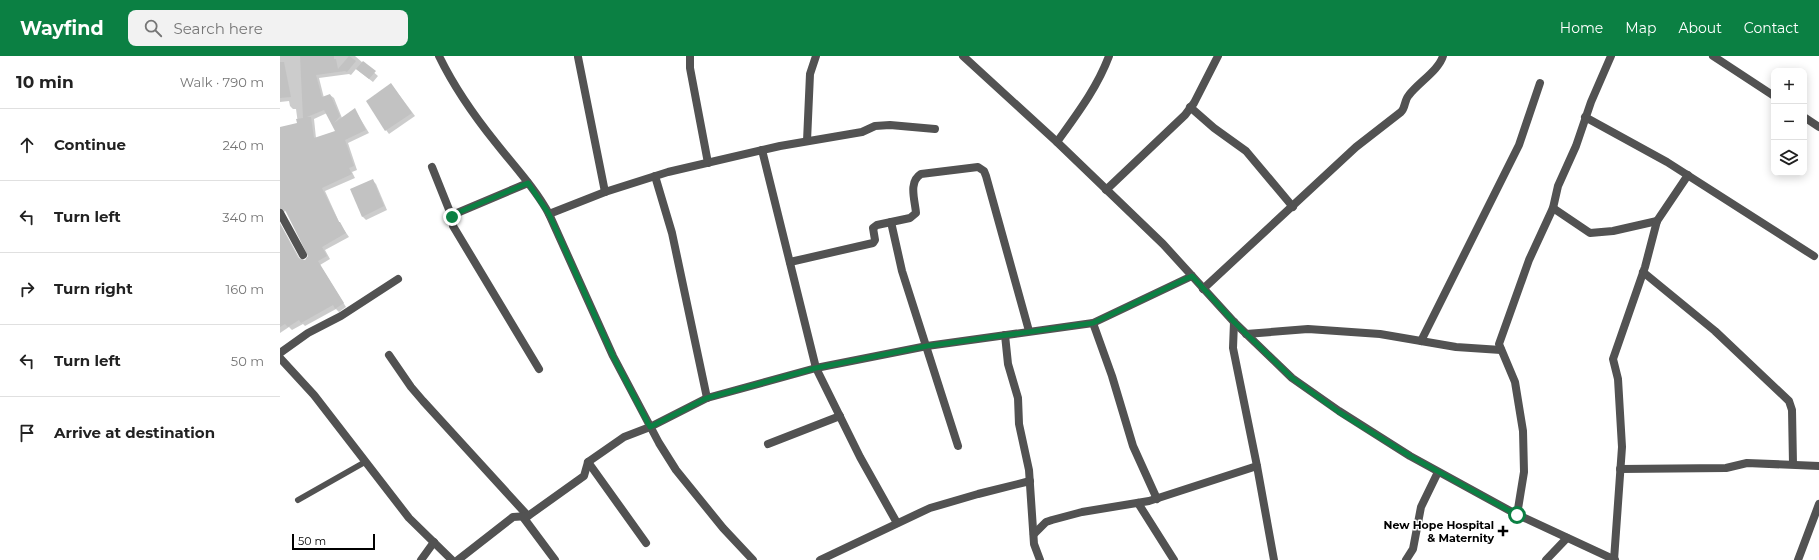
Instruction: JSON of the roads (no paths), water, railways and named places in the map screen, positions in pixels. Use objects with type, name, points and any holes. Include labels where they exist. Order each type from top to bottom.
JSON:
[{"type":"street","points":[[439,56],[464,98],[494,142],[528,183],[549,214],[613,356],[650,427],[676,470],[722,528],[753,560]]},
{"type":"street","points":[[690,56],[690,68],[708,163]]},
{"type":"street","points":[[807,141],[810,74],[816,56]]},
{"type":"street","points":[[1057,142],[1089,97],[1102,75],[1109,56]]},
{"type":"street","points":[[1106,190],[1185,116],[1218,56]]},
{"type":"street","points":[[1203,288],[1293,207],[1356,147],[1401,112],[1404,108],[1407,96],[1438,65],[1443,56]]},
{"type":"street","points":[[1517,515],[1524,472],[1523,431],[1515,382],[1506,357],[1499,344],[1500,336],[1529,260],[1553,208],[1558,186],[1576,146],[1585,117],[1611,56]]},
{"type":"street","points":[[1713,56],[1771,94]]},
{"type":"street","points":[[578,57],[605,192]]},
{"type":"street","points":[[965,57],[1057,142],[1163,244],[1234,322],[1292,378],[1339,412],[1438,472],[1517,515],[1615,560],[1622,447],[1618,379],[1613,359],[1643,272],[1657,221],[1688,175]]},
{"type":"street","points":[[1421,341],[1519,145],[1540,83]]},
{"type":"street","points":[[1190,107],[1214,128],[1246,151],[1293,207]]},
{"type":"street","points":[[1585,117],[1688,175],[1814,256]]},
{"type":"street","points":[[1807,119],[1819,127]]},
{"type":"street","points":[[549,214],[605,192],[655,176],[762,150],[862,132],[876,126],[890,125],[935,129]]},
{"type":"street","points":[[762,150],[816,368],[860,457],[897,523]]},
{"type":"street","points":[[432,167],[452,217],[453,226],[539,369]]},
{"type":"street","points":[[790,262],[873,243],[875,240],[873,228],[877,225],[910,218],[916,213],[912,184],[916,177],[921,174],[978,167],[984,171],[1029,331]]},
{"type":"street","points":[[655,176],[672,233],[707,398]]},
{"type":"street","points":[[452,217],[457,213],[528,183]]},
{"type":"street","points":[[1553,208],[1590,233],[1613,231],[1657,221]]},
{"type":"street","points":[[280,213],[303,255]]},
{"type":"street","points":[[891,222],[902,271],[958,446]]},
{"type":"street","points":[[1643,272],[1715,331],[1790,401],[1792,410],[1793,464]]},
{"type":"street","points":[[458,560],[513,517],[525,517],[584,476],[588,462],[624,436],[650,427],[707,398],[816,368],[927,346],[1093,323],[1192,276]]},
{"type":"street","points":[[280,352],[308,333],[341,316],[398,280]]},
{"type":"street","points":[[1234,322],[1233,348],[1274,560]]},
{"type":"street","points":[[1093,323],[1112,376],[1133,446],[1157,499]]},
{"type":"street","points":[[1246,334],[1308,330],[1380,334],[1456,347],[1501,350]]},
{"type":"street","points":[[1005,335],[1008,364],[1018,398],[1019,424],[1029,470],[1034,544],[1040,560]]},
{"type":"street","points":[[389,355],[419,397],[525,517],[555,560]]},
{"type":"street","points":[[280,358],[314,395],[409,518],[452,560]]},
{"type":"street","points":[[768,444],[840,416]]},
{"type":"street","points":[[588,462],[646,543]]},
{"type":"street","points":[[1620,469],[1726,468],[1747,463],[1819,466]]},
{"type":"street","points":[[1034,534],[1046,522],[1052,520],[1082,512],[1157,499],[1257,466]]},
{"type":"street","points":[[1406,560],[1413,549],[1421,507],[1438,472]]},
{"type":"street","points":[[820,560],[930,508],[1030,481]]},
{"type":"street","points":[[1138,503],[1174,560]]},
{"type":"street","points":[[1798,560],[1819,504]]},
{"type":"street","points":[[1546,560],[1567,538]]},
{"type":"street","points":[[421,560],[434,542]]},
{"type":"lane","points":[[298,500],[365,462]]},
{"type":"place","name":"New Hope Hospital & Maternity","points":[[1503,531]]}]
